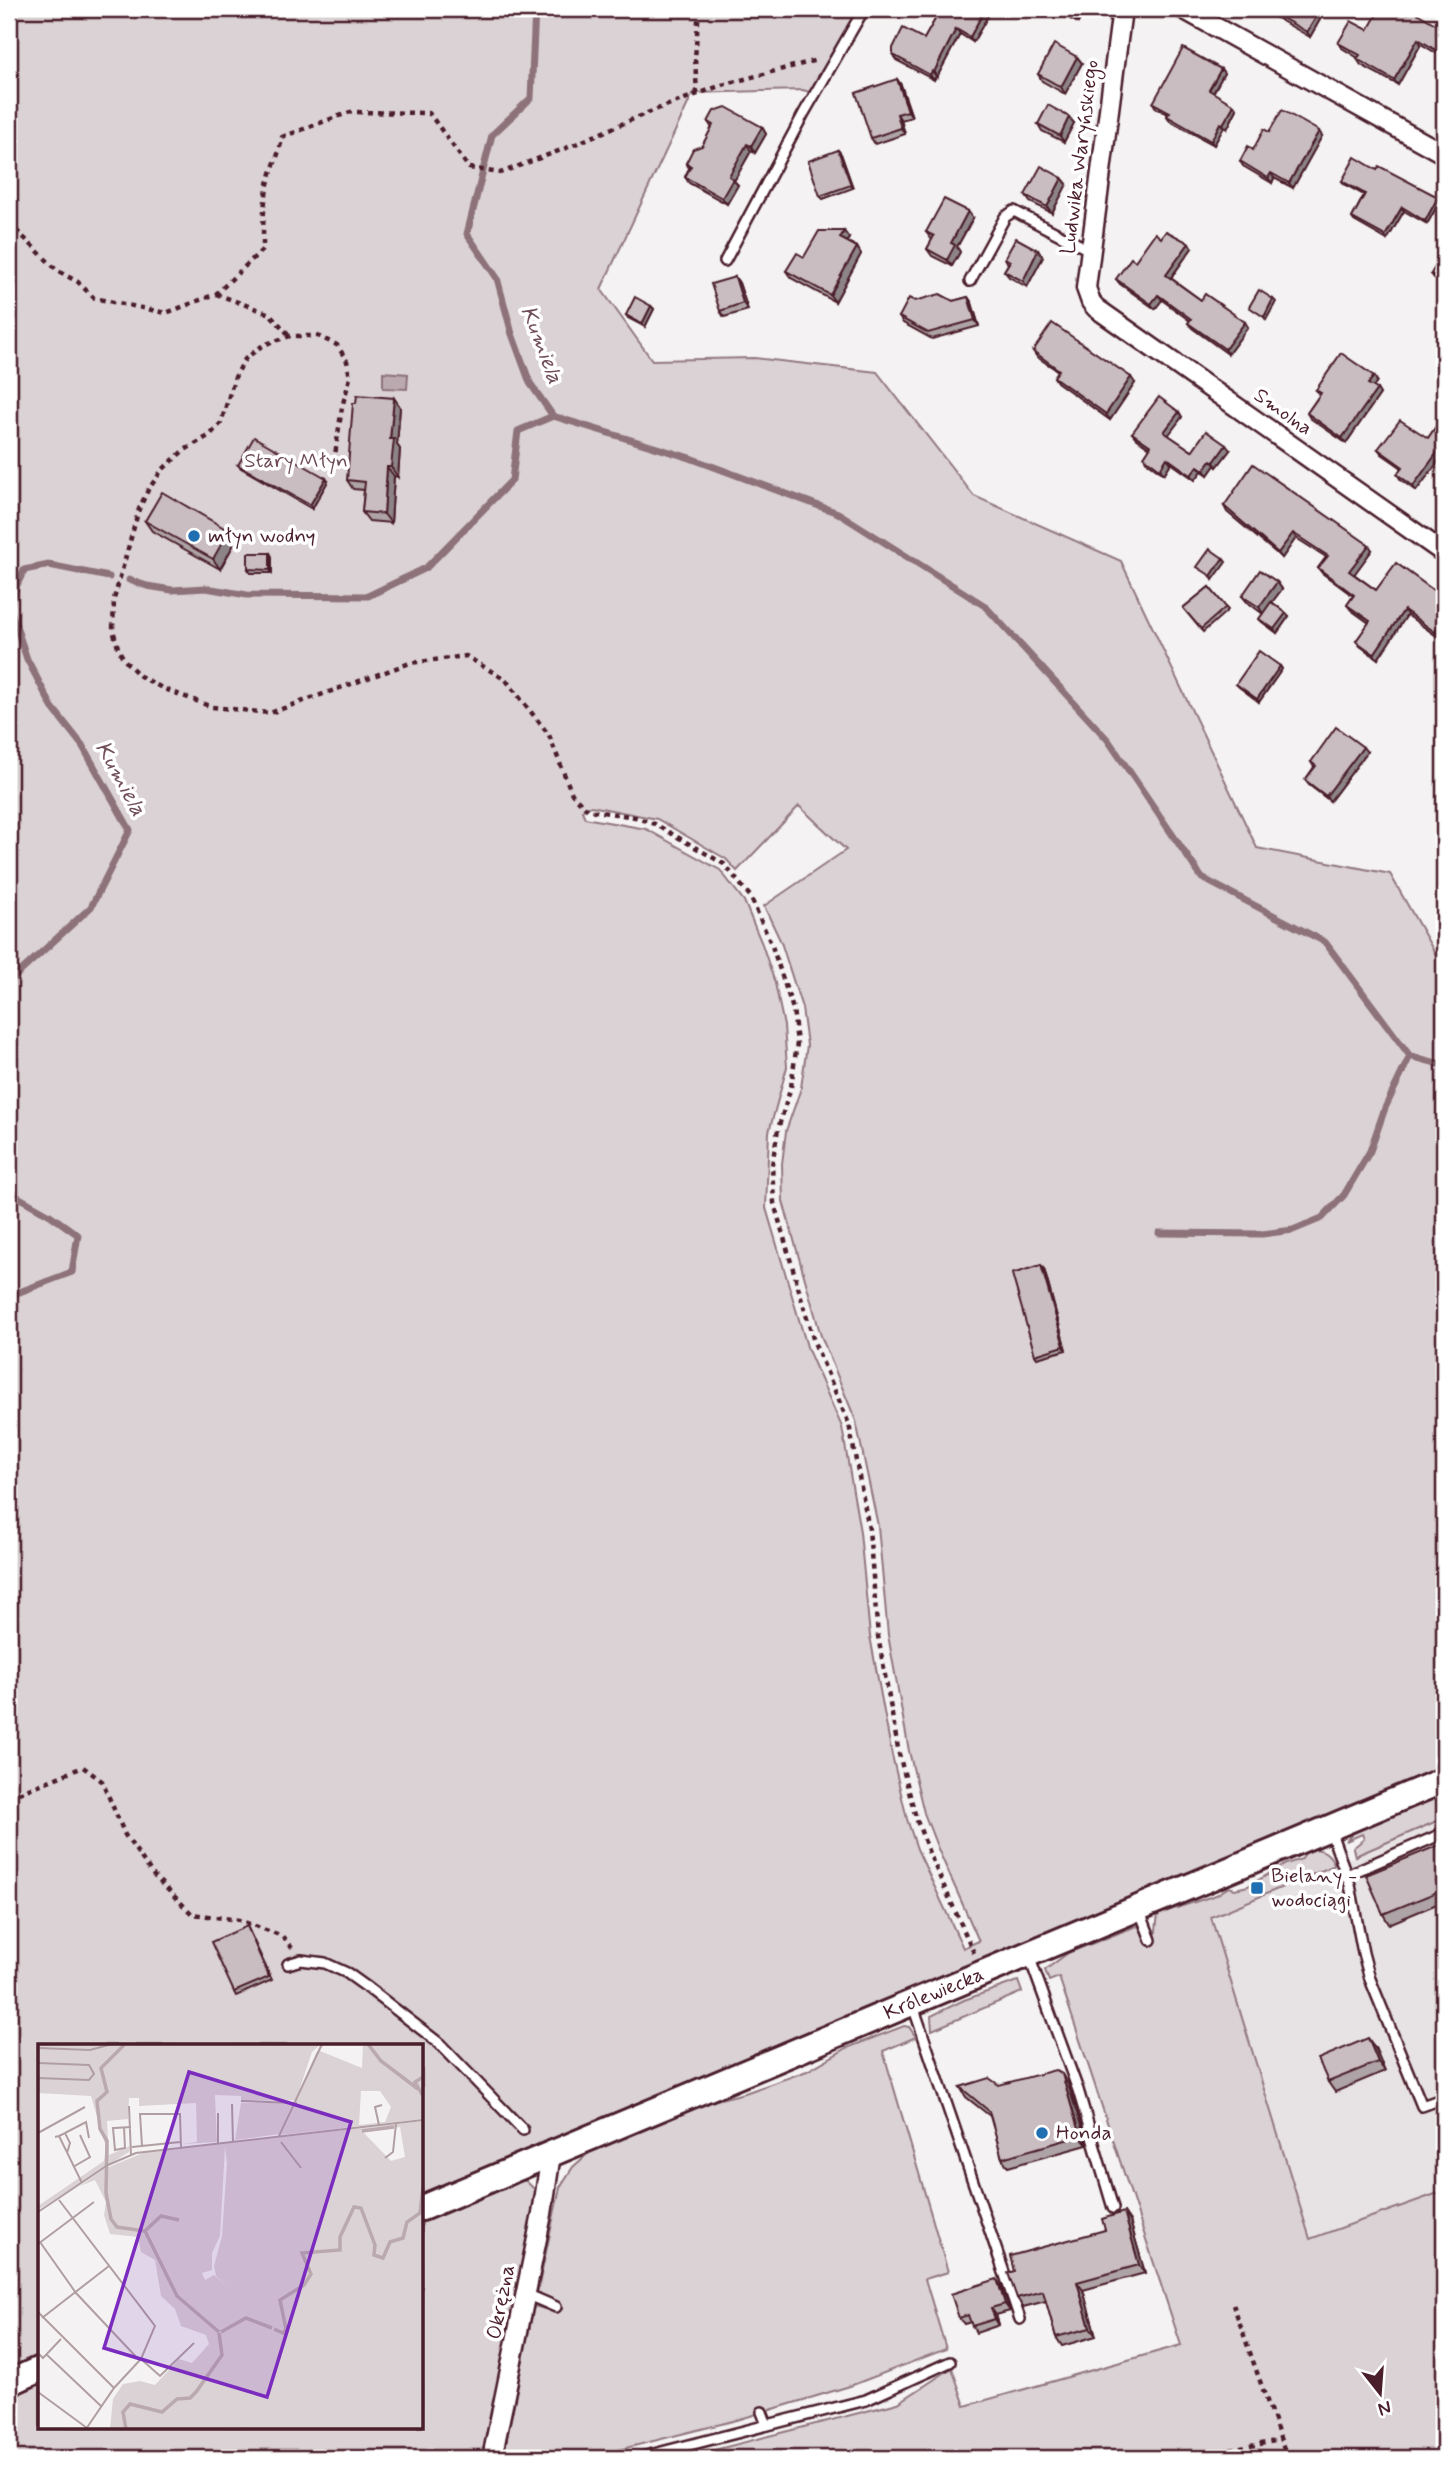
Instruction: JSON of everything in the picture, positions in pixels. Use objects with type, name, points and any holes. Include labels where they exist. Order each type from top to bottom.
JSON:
[{"type":"main road","name":"Królewiecka","points":[[424,2206],[1444,1780]]},
{"type":"main road","points":[[9,2383],[38,2370]]},
{"type":"street","name":"Ludwika Waryńskiego","points":[[1096,308],[1086,288],[1122,9]]},
{"type":"street","points":[[1183,9],[1444,154]]},
{"type":"street","name":"Smolna","points":[[1096,308],[1444,553]]},
{"type":"street","name":"Okrężna","points":[[492,2458],[542,2214],[551,2154]]},
{"type":"lane","points":[[725,261],[864,9]]},
{"type":"lane","points":[[970,281],[1004,217],[1014,211],[1091,251]]},
{"type":"lane","points":[[1329,1828],[1347,1875],[1370,1979],[1422,2106],[1444,2098]]},
{"type":"lane","points":[[1347,1875],[1444,1832]]},
{"type":"lane","points":[[1139,1908],[1151,1940]]},
{"type":"lane","points":[[1028,1955],[1078,2090],[1114,2208]]},
{"type":"lane","points":[[288,1964],[301,1960],[325,1963],[347,1973],[439,2043],[523,2130]]},
{"type":"lane","points":[[912,2003],[1020,2319]]},
{"type":"lane","points":[[526,2294],[556,2307]]},
{"type":"lane","points":[[638,2458],[866,2400],[950,2362]]},
{"type":"lane","points":[[762,2412],[767,2425]]},
{"type":"path","points":[[697,94],[695,58],[699,9]]},
{"type":"path","points":[[9,223],[58,271],[78,282],[94,298],[166,313],[216,294],[263,249],[263,206],[270,177],[280,153],[282,137],[350,112],[429,113],[469,168],[500,173],[697,94],[722,85],[808,64],[840,50]]},
{"type":"path","points":[[216,294],[270,314],[290,336]]},
{"type":"path","points":[[334,462],[342,407],[350,378],[347,361],[337,345],[318,336],[290,336],[263,345],[245,359],[234,379],[221,423],[210,435],[183,450],[162,470],[139,509],[114,599],[113,630],[119,651],[140,676],[162,688],[212,707],[270,713],[410,663],[466,656],[506,680],[549,735],[572,794],[588,810],[635,817],[656,824],[724,863],[750,896],[772,946],[793,1009],[797,1043],[791,1087],[778,1129],[772,1165],[774,1203],[814,1342],[849,1424],[869,1529],[878,1636],[899,1754],[916,1818],[983,1973]]},
{"type":"path","points":[[9,1797],[83,1768],[102,1781],[125,1835],[154,1876],[192,1914],[239,1920],[282,1936],[301,1960]]},
{"type":"path","points":[[1233,2304],[1287,2458]]},
{"type":"path","points":[[1191,2458],[1280,2440]]},
{"type":"shaded area","points":[[383,372],[408,374],[407,389],[383,388]]},
{"type":"shaded area","points":[[1444,1818],[1444,2191],[1310,2239],[1211,1917]]},
{"type":"green space","name":"Stary Młyn","points":[[9,9],[864,9],[816,94],[803,90],[693,93],[601,289],[652,360],[754,358],[877,372],[974,496],[1121,561],[1257,848],[1390,874],[1444,969],[1444,1768],[424,2195],[424,2044],[38,2044],[38,2360],[9,2373]],"holes":[[[591,806],[657,819],[726,859],[737,871],[799,806],[846,850],[764,906],[781,942],[802,1008],[807,1045],[801,1088],[786,1131],[782,1164],[783,1201],[821,1336],[856,1421],[878,1526],[888,1635],[909,1751],[924,1813],[979,1941],[963,1948],[917,1849],[907,1819],[870,1636],[860,1532],[842,1427],[808,1350],[766,1208],[769,1132],[787,1067],[784,1026],[775,983],[762,944],[744,901],[720,870],[646,829],[585,818],[582,811]]]},
{"type":"green space","points":[[1444,1791],[1444,1818],[1355,1856],[1353,1848],[1364,1839],[1362,1834],[1346,1841],[1356,1829]]},
{"type":"green space","points":[[1306,1850],[1326,1853],[1335,1865],[1211,1917],[1310,2239],[1444,2191],[1444,2458],[683,2458],[898,2403],[952,2368],[965,2406],[1181,2345],[1059,1977],[1049,1981],[1045,1970],[1068,1953],[1134,1927],[1138,1926],[1147,1941],[1155,1938],[1158,1914],[1216,1895],[1229,1887],[1235,1889],[1248,1886],[1286,1864],[1302,1859]]},
{"type":"green space","points":[[1018,1981],[1022,1992],[932,2030],[931,2016],[964,2000]]},
{"type":"green space","points":[[904,2026],[909,2027],[916,2037],[883,2051],[948,2272],[925,2279],[946,2349],[850,2386],[737,2420],[586,2458],[503,2458],[534,2306],[555,2312],[557,2302],[537,2294],[560,2187],[573,2167],[593,2149],[708,2102],[745,2093],[807,2071],[847,2048]]},
{"type":"green space","points":[[519,2180],[526,2181],[536,2191],[483,2458],[9,2458],[9,2396],[38,2383],[38,2428],[424,2428],[424,2219]]},
{"type":"building","points":[[941,9],[985,9],[970,37],[956,29],[930,75],[893,55],[893,48],[903,28],[924,39]]},
{"type":"building","points":[[1058,9],[1078,9],[1074,16]]},
{"type":"building","points":[[1321,9],[1307,32],[1270,11]]},
{"type":"building","points":[[1380,9],[1399,9],[1407,14],[1410,9],[1444,29],[1444,55],[1418,39],[1394,80],[1357,59],[1360,55],[1338,43],[1351,21],[1368,30]]},
{"type":"building","points":[[1054,44],[1077,57],[1061,87],[1038,74]]},
{"type":"building","points":[[1183,48],[1221,69],[1209,90],[1234,105],[1223,124],[1220,123],[1211,141],[1167,116],[1170,112],[1153,103]]},
{"type":"building","points":[[897,79],[908,111],[897,114],[901,128],[871,138],[856,93]]},
{"type":"building","points":[[1048,105],[1069,117],[1060,136],[1038,124]]},
{"type":"building","points":[[726,107],[762,127],[751,146],[747,144],[729,176],[733,179],[722,198],[685,177],[691,166],[686,163],[693,149],[702,146],[713,125],[708,122],[714,111]]},
{"type":"building","points":[[1282,110],[1319,131],[1289,183],[1271,173],[1268,178],[1240,161],[1248,146],[1253,150],[1264,129],[1269,132]]},
{"type":"building","points":[[838,150],[851,185],[820,196],[808,161]]},
{"type":"building","points":[[1355,157],[1377,170],[1379,166],[1438,197],[1425,221],[1402,207],[1385,236],[1352,218],[1365,194],[1342,181]]},
{"type":"building","points":[[1041,166],[1062,178],[1047,207],[1025,195]]},
{"type":"building","points":[[944,199],[968,211],[951,243],[955,245],[947,260],[927,249],[934,236],[926,232]]},
{"type":"building","points":[[819,231],[844,231],[840,238],[857,247],[830,295],[786,271],[797,253],[804,257]]},
{"type":"building","points":[[1166,231],[1189,243],[1166,275],[1201,300],[1205,294],[1245,322],[1225,349],[1188,323],[1191,319],[1158,295],[1151,304],[1116,279],[1131,258],[1135,261],[1155,233],[1161,238]]},
{"type":"building","points":[[1016,238],[1038,250],[1023,281],[1004,271],[1010,261],[1005,258]]},
{"type":"building","points":[[1442,254],[1444,255],[1444,281],[1431,274]]},
{"type":"building","points":[[735,277],[743,303],[720,311],[711,284]]},
{"type":"building","points":[[1259,290],[1273,299],[1264,317],[1249,307]]},
{"type":"building","points":[[940,294],[953,301],[968,297],[975,320],[928,333],[899,317],[909,298],[915,301]]},
{"type":"building","points":[[635,297],[651,306],[642,324],[626,315]]},
{"type":"building","points":[[1052,323],[1131,377],[1106,414],[1054,377],[1059,370],[1033,351]]},
{"type":"building","points":[[1341,353],[1374,376],[1368,384],[1377,389],[1342,438],[1307,413],[1321,393],[1316,390]]},
{"type":"building","points":[[357,395],[394,398],[390,439],[394,439],[391,467],[387,467],[384,514],[362,512],[365,482],[347,480],[353,403],[356,403]]},
{"type":"building","points":[[1159,397],[1179,412],[1164,432],[1192,451],[1206,431],[1226,445],[1214,462],[1211,460],[1204,470],[1198,466],[1191,475],[1167,458],[1160,469],[1144,457],[1151,446],[1132,433]]},
{"type":"building","points":[[1444,415],[1444,443],[1413,486],[1397,474],[1403,467],[1378,449],[1400,420],[1428,438]]},
{"type":"building","points":[[254,437],[326,478],[310,505],[238,465]]},
{"type":"building","points":[[1253,464],[1369,545],[1349,571],[1376,590],[1396,563],[1444,598],[1444,624],[1441,622],[1435,632],[1404,610],[1374,654],[1356,641],[1370,621],[1347,605],[1354,595],[1318,568],[1328,556],[1293,533],[1278,553],[1224,506]]},
{"type":"building","name":"młyn wodny","points":[[162,492],[226,529],[226,536],[213,559],[145,521]]},
{"type":"building","points":[[1210,549],[1223,558],[1211,576],[1197,567]]},
{"type":"building","points":[[248,553],[270,553],[270,570],[248,569]]},
{"type":"building","points":[[1260,570],[1277,582],[1259,607],[1242,596]]},
{"type":"building","points":[[1209,587],[1226,607],[1201,629],[1183,608]]},
{"type":"building","points":[[1271,602],[1286,613],[1274,629],[1259,619]]},
{"type":"building","points":[[1259,651],[1280,666],[1257,699],[1236,684]]},
{"type":"building","points":[[1336,727],[1363,747],[1326,796],[1305,780],[1316,766],[1311,762]]},
{"type":"building","points":[[1041,1265],[1064,1346],[1035,1355],[1012,1274]]},
{"type":"building","points":[[1444,1843],[1444,1894],[1442,1890],[1383,1914],[1366,1875]]},
{"type":"building","points":[[247,1926],[269,1977],[234,1992],[211,1942]]},
{"type":"building","points":[[1368,2038],[1378,2062],[1328,2082],[1318,2059]]},
{"type":"building","name":"Honda","points":[[1055,2070],[1062,2074],[1080,2136],[1002,2158],[989,2111],[960,2087],[989,2078],[999,2085]]},
{"type":"building","points":[[1124,2212],[1139,2265],[1077,2282],[1090,2328],[1056,2337],[1043,2291],[1017,2298],[1008,2273],[1014,2271],[1010,2256],[1105,2230],[1102,2219]]},
{"type":"building","points":[[997,2279],[1005,2304],[991,2308],[995,2319],[972,2326],[968,2315],[959,2318],[951,2294]]},
{"type":"waterway","name":"Kumiela","points":[[535,9],[531,98],[492,135],[467,234],[497,278],[512,334],[530,383],[553,416]]},
{"type":"waterway","points":[[553,416],[690,458],[838,513],[985,606],[1108,740],[1202,878],[1325,942],[1410,1056],[1444,1065]]},
{"type":"waterway","name":"Kumiela","points":[[129,580],[172,590],[206,588],[247,595],[368,596],[426,568],[512,480],[518,431],[553,416]]},
{"type":"waterway","name":"Kumiela","points":[[9,982],[91,907],[130,830],[82,745],[52,707],[27,659],[10,608],[24,570],[49,565],[109,577]]},
{"type":"waterway","points":[[1159,1233],[1262,1234],[1293,1230],[1322,1218],[1344,1195],[1370,1151],[1385,1108],[1410,1056]]},
{"type":"waterway","name":"Kumiela","points":[[9,1192],[50,1215],[78,1235],[72,1272],[9,1296]]},
{"type":"place","name":"młyn wodny","points":[[194,536]]},
{"type":"place","name":"Bielany - wodociągi","points":[[1257,1888]]},
{"type":"place","name":"Honda","points":[[1042,2133]]}]
